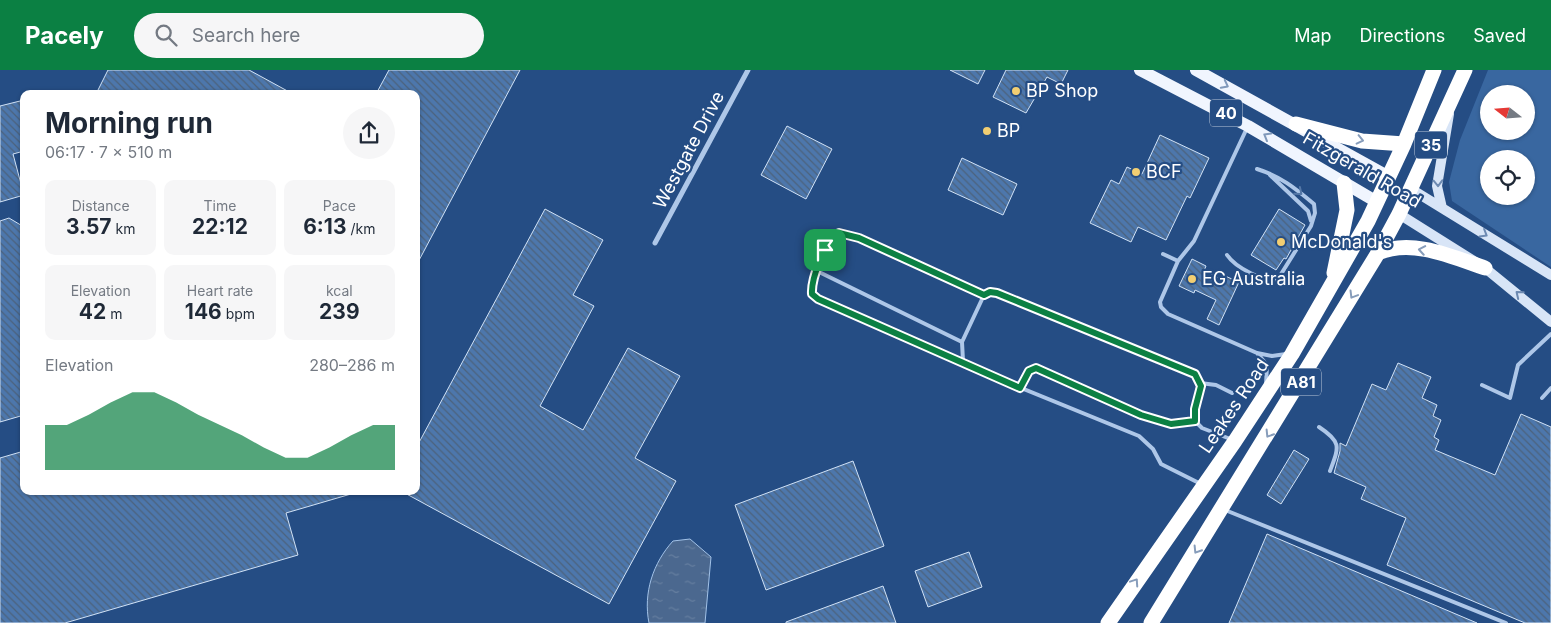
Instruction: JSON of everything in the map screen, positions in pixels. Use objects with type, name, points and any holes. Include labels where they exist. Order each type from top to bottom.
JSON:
[{"type":"highway","points":[[1422,97],[1426,70]]},
{"type":"highway","name":"35","points":[[1389,177],[1434,70]]},
{"type":"highway","name":"35","points":[[1411,189],[1465,70]]},
{"type":"highway","points":[[1296,124],[1362,141],[1404,144]]},
{"type":"highway","name":"Fitzgerald Road","points":[[1389,177],[1411,189]]},
{"type":"highway","name":"Leakes Road","points":[[1108,623],[1235,441],[1292,354],[1331,287],[1389,177]]},
{"type":"highway","points":[[1331,287],[1347,210],[1344,183]]},
{"type":"highway","points":[[1399,214],[1411,189]]},
{"type":"highway","name":"Fitzgerald Road","points":[[1377,202],[1399,214]]},
{"type":"highway","name":"A81","points":[[1151,623],[1378,253],[1399,214]]},
{"type":"highway","points":[[1378,253],[1392,248],[1408,247],[1443,254],[1486,268]]},
{"type":"main road","name":"Fitzgerald Road","points":[[1140,70],[1248,126],[1377,202]]},
{"type":"main road","name":"Fitzgerald Road","points":[[1196,70],[1389,177]]},
{"type":"main road","points":[[1442,208],[1437,186],[1450,101]]},
{"type":"main road","name":"Fitzgerald Road","points":[[1411,189],[1551,275]]},
{"type":"main road","name":"Fitzgerald Road","points":[[1399,214],[1486,268],[1551,322]]},
{"type":"street","name":"Westgate Drive","points":[[655,243],[748,70]]},
{"type":"lane","points":[[1248,126],[1194,241],[1178,261],[1160,302],[1164,311],[1257,353],[1272,356],[1292,354]]},
{"type":"lane","points":[[1227,255],[1261,277],[1268,280],[1278,279],[1311,226],[1315,212],[1314,204],[1283,179],[1256,169]]},
{"type":"lane","points":[[1267,172],[1308,211],[1311,226]]},
{"type":"lane","points":[[984,295],[845,233],[834,235],[825,250],[811,285],[812,294],[818,299],[953,360],[963,361],[987,374],[1139,436],[1153,450],[1161,464],[1203,485]]},
{"type":"lane","points":[[1163,254],[1178,261]]},
{"type":"lane","points":[[817,271],[962,342]]},
{"type":"lane","points":[[963,361],[962,342],[984,295],[990,292],[997,293],[1195,374],[1201,389],[1195,409],[1195,421],[1202,428],[1235,441]]},
{"type":"lane","points":[[1482,385],[1510,398],[1518,365],[1551,334]]},
{"type":"lane","points":[[1257,353],[1267,365],[1266,392]]},
{"type":"lane","points":[[1020,388],[1029,371],[1036,368],[1141,415],[1171,424],[1195,421]]},
{"type":"lane","points":[[1200,383],[1216,385],[1232,393]]},
{"type":"lane","points":[[1542,398],[1551,388]]},
{"type":"lane","points":[[1319,427],[1336,439],[1337,446],[1330,470]]},
{"type":"lane","points":[[1222,509],[1506,623]]},
{"type":"shaded area","points":[[1488,70],[1551,70],[1551,267],[1452,201],[1449,182],[1460,140],[1480,90],[1480,140],[1535,140],[1535,85],[1482,85]]},
{"type":"water","points":[[690,539],[711,557],[705,623],[649,623],[647,601],[655,569],[673,541]]},
{"type":"building","points":[[108,70],[249,70],[286,90],[98,90]]},
{"type":"building","points":[[389,70],[520,70],[420,258],[420,90],[378,90]]},
{"type":"building","points":[[950,70],[985,70],[978,84]]},
{"type":"building","name":"BP Shop","points":[[1006,70],[1068,70],[1061,84],[1047,77],[1026,113],[993,97]]},
{"type":"building","points":[[20,101],[20,152],[13,154],[20,180],[20,196],[0,202],[0,106]]},
{"type":"building","points":[[787,126],[832,149],[806,199],[761,175]]},
{"type":"building","points":[[1160,135],[1209,158],[1190,198],[1187,196],[1166,240],[1138,227],[1131,242],[1090,223],[1111,180],[1119,184],[1127,167],[1142,174]]},
{"type":"building","points":[[962,158],[1017,184],[1003,215],[948,190]]},
{"type":"building","points":[[545,209],[603,240],[573,295],[594,306],[540,406],[583,430],[628,348],[680,376],[635,458],[676,481],[609,604],[408,495],[420,495],[420,441]]},
{"type":"building","name":"McDonald's","points":[[1279,209],[1305,225],[1286,259],[1284,258],[1276,270],[1251,255]]},
{"type":"building","points":[[9,218],[20,225],[20,416],[0,422],[0,221]]},
{"type":"building","points":[[1192,259],[1206,266],[1204,271],[1223,280],[1225,276],[1239,282],[1219,325],[1207,319],[1216,300],[1195,290],[1194,293],[1179,286]]},
{"type":"building","points":[[1398,363],[1431,377],[1422,398],[1437,405],[1433,416],[1441,420],[1434,437],[1439,440],[1435,450],[1495,475],[1521,414],[1551,427],[1551,623],[1525,623],[1387,565],[1406,518],[1361,499],[1366,487],[1334,473],[1340,451],[1340,443],[1346,446],[1372,384],[1386,390]]},
{"type":"building","points":[[1294,450],[1309,459],[1281,504],[1267,495]]},
{"type":"building","points":[[20,452],[20,495],[348,495],[286,513],[298,555],[65,623],[0,623],[0,458]]},
{"type":"building","points":[[853,461],[884,546],[766,590],[735,505]]},
{"type":"building","points":[[1267,534],[1477,623],[1229,623]]},
{"type":"building","points":[[969,552],[982,587],[928,607],[915,571]]},
{"type":"building","points":[[883,586],[896,623],[786,623],[786,622]]},
{"type":"place","name":"BP Shop","points":[[1016,91]]},
{"type":"place","name":"BP","points":[[987,131]]},
{"type":"place","name":"BCF","points":[[1136,172]]},
{"type":"place","name":"McDonald's","points":[[1281,242]]},
{"type":"place","name":"EG Australia","points":[[1192,279]]},
{"type":"route","points":[[845,233],[984,295],[990,292],[997,293],[1195,374],[1201,389],[1195,409],[1195,421],[1171,424],[1141,415],[1036,368],[1029,371],[1020,388],[963,361],[953,360],[818,299],[812,294],[811,285],[825,250],[834,235],[845,233]]}]
